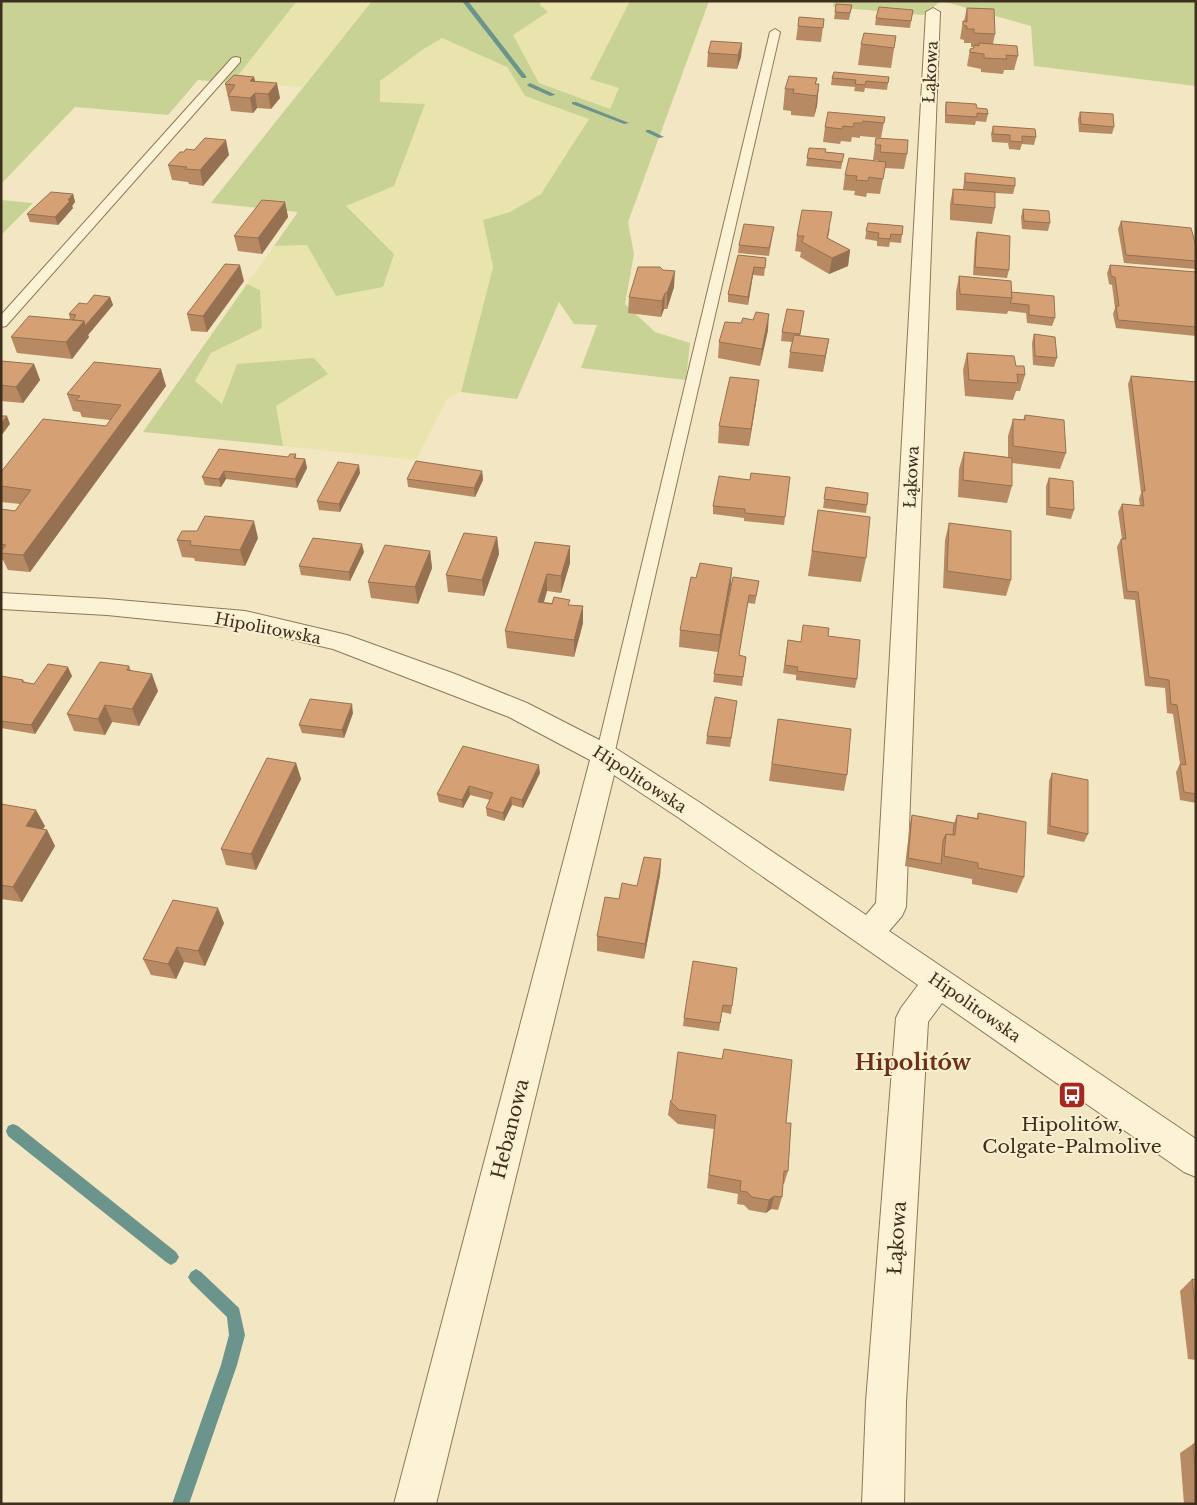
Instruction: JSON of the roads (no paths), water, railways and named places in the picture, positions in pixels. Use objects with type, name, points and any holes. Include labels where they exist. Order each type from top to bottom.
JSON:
[{"type":"street","name":"Łąkowa","points":[[869,933],[891,907],[933,12]]},
{"type":"street","name":"Hipolitowska","points":[[1,601],[107,607],[245,620],[338,642],[446,680],[518,710],[606,755],[869,933],[1196,1160]]},
{"type":"street","name":"Hebanowa","points":[[414,1504],[606,755]]},
{"type":"street","name":"Łąkowa","points":[[883,1504],[886,1402],[912,1018],[939,982]]},
{"type":"lane","points":[[606,755],[775,32]]},
{"type":"lane","points":[[1,324],[236,60]]},
{"type":"waterway","points":[[465,1],[524,77]]},
{"type":"waterway","points":[[530,85],[552,95]]},
{"type":"waterway","points":[[574,103],[626,123]]},
{"type":"waterway","points":[[648,131],[661,137]]},
{"type":"waterway","points":[[13,1131],[171,1257]]},
{"type":"waterway","points":[[180,1504],[229,1365],[237,1335],[234,1313],[196,1277]]},
{"type":"place","name":"Hipolitów, Colgate-Palmolive","points":[[1072,1095]]},
{"type":"district","name":"Hipolitów","points":[[913,1062]]}]
